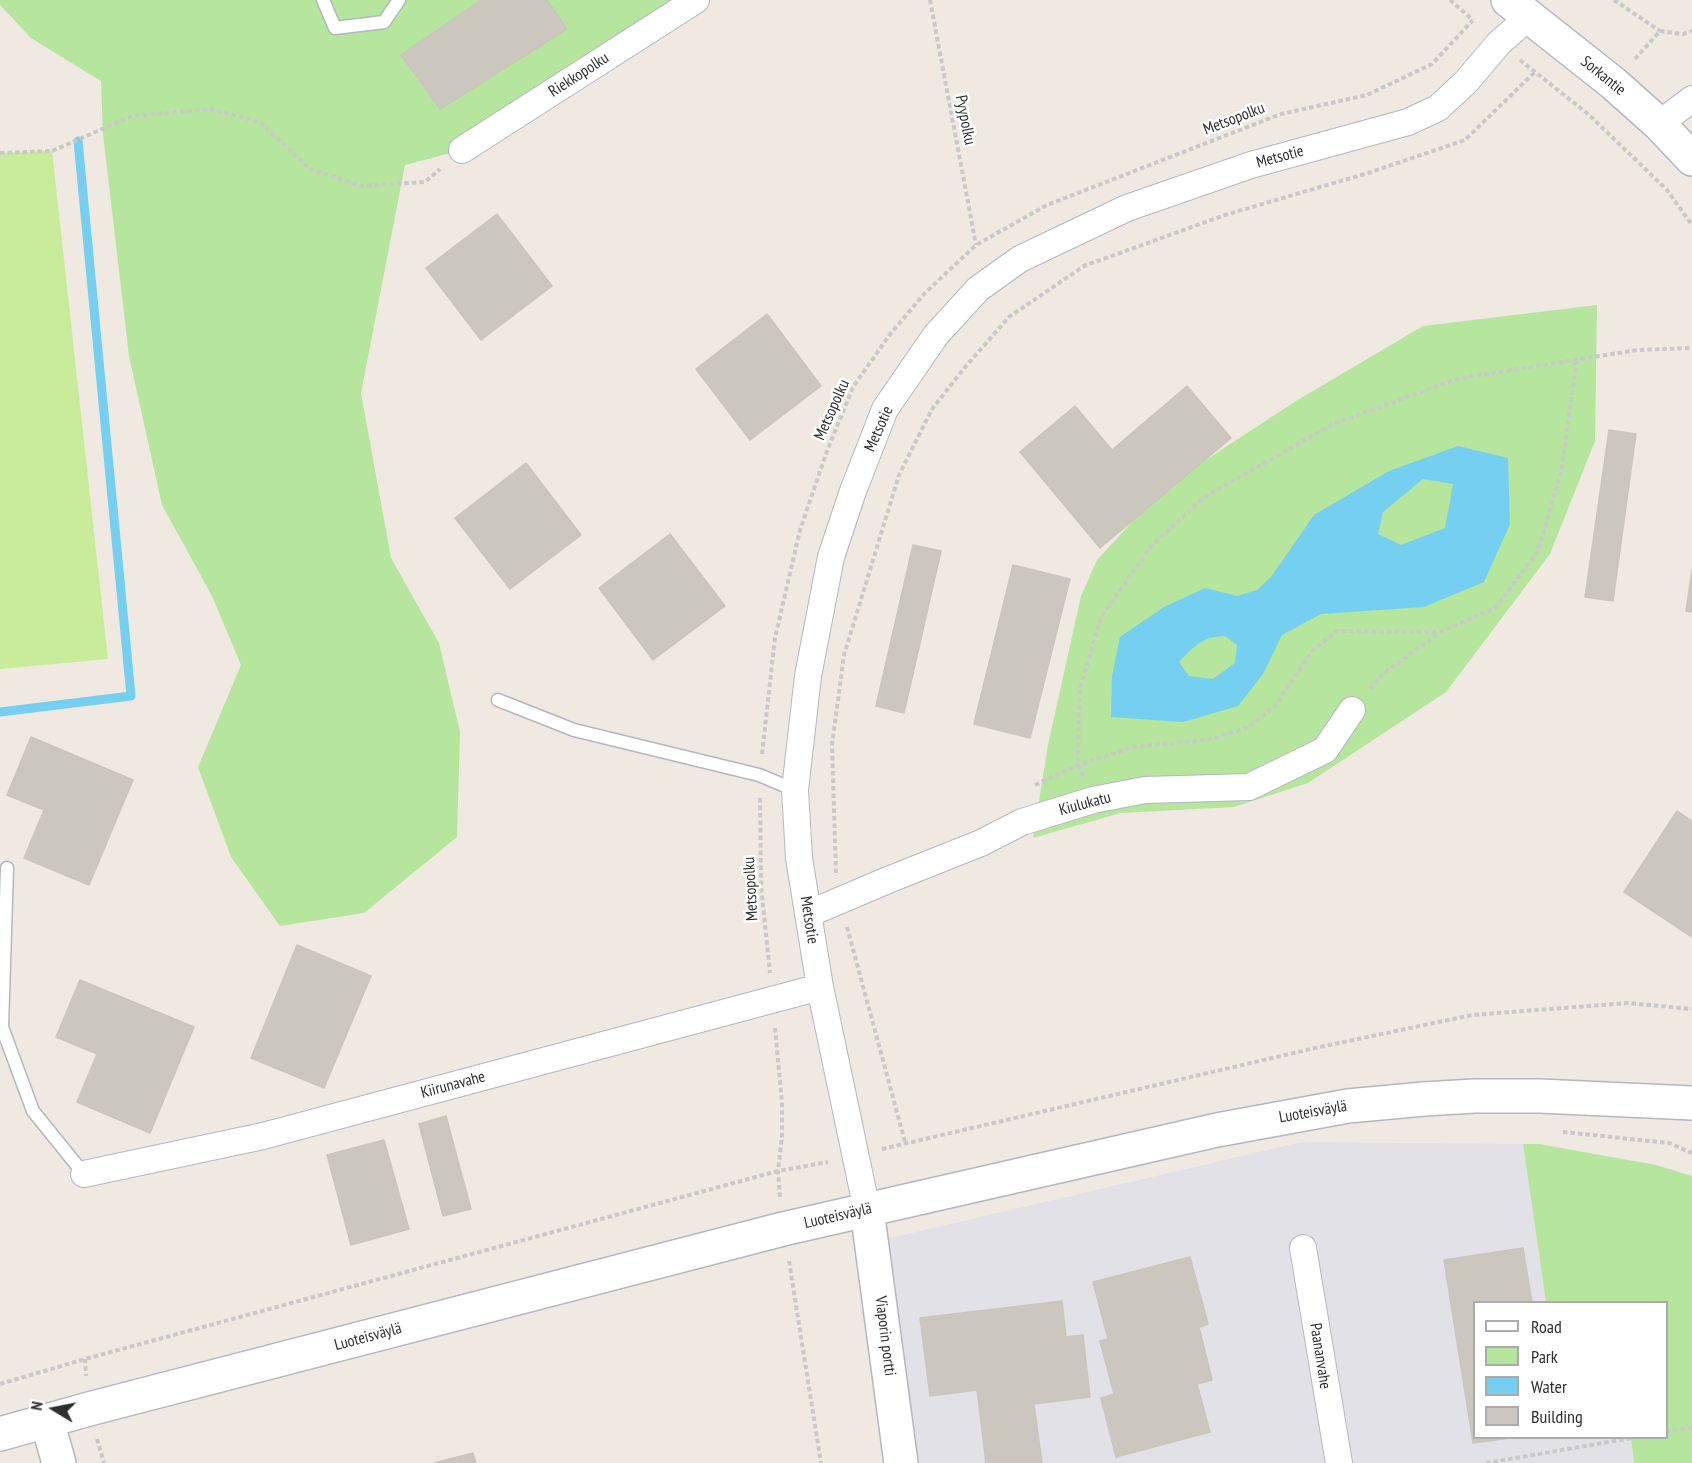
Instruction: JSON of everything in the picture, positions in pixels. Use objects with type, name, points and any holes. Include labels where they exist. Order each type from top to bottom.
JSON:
[{"type":"main road","name":"Sorkantie","points":[[1518,8],[1613,83],[1659,124],[1692,159]]},
{"type":"main road","name":"Luoteisväylä","points":[[0,1434],[783,1229],[1216,1130],[1348,1106],[1474,1096],[1540,1096],[1692,1102]]},
{"type":"main road","name":"Viaporin portti","points":[[867,1210],[901,1463]]},
{"type":"main road","points":[[48,1421],[59,1463]]},
{"type":"street","name":"Riekkopolku","points":[[462,150],[696,0]]},
{"type":"street","name":"Metsotie","points":[[867,1210],[820,987],[799,858],[795,790],[808,676],[831,557],[853,491],[885,409],[936,335],[978,289],[1020,259],[1127,208],[1251,165],[1407,122],[1438,108],[1466,82],[1499,43],[1518,8]]},
{"type":"street","points":[[1659,124],[1692,99]]},
{"type":"street","name":"Kiulukatu","points":[[808,914],[981,843],[1022,822],[1093,800],[1145,790],[1249,787],[1325,750],[1352,710]]},
{"type":"street","name":"Kiirunavahe","points":[[84,1174],[263,1136],[820,987]]},
{"type":"street","name":"Paananvahe","points":[[1303,1248],[1339,1463]]},
{"type":"lane","points":[[323,0],[334,28],[384,22],[399,0]]},
{"type":"lane","points":[[498,700],[574,730],[759,775],[795,790]]},
{"type":"lane","points":[[7,868],[2,1027],[33,1111],[84,1174]]},
{"type":"path","name":"Pyypolku","points":[[930,0],[976,245]]},
{"type":"path","name":"Metsopolku","points":[[821,1463],[783,1229],[778,1171],[782,1136],[782,1103],[761,886],[759,775],[775,638],[800,530],[827,451],[853,387],[891,333],[925,292],[976,245],[1047,205],[1281,114],[1367,95],[1432,64],[1473,20],[1450,0]]},
{"type":"path","points":[[1614,0],[1660,31]]},
{"type":"path","points":[[1499,43],[1588,114],[1667,190],[1692,225]]},
{"type":"path","points":[[905,1142],[840,901],[836,869],[832,745],[844,656],[899,475],[932,409],[1009,317],[1084,266],[1225,215],[1368,173],[1465,140],[1535,72]]},
{"type":"path","points":[[0,153],[52,151],[132,116],[213,109],[261,123],[310,169],[362,186],[425,182],[462,150]]},
{"type":"path","points":[[1093,800],[1078,765],[1079,692],[1101,617],[1152,545],[1206,496],[1333,424],[1456,379],[1637,350],[1692,348]]},
{"type":"path","points":[[1352,710],[1384,673],[1441,632],[1496,607],[1538,551],[1561,472],[1576,359]]},
{"type":"path","points":[[1027,789],[1078,765],[1134,747],[1210,739],[1247,728],[1275,706],[1312,651],[1337,631],[1441,632]]},
{"type":"path","points":[[836,869],[846,865]]},
{"type":"path","points":[[0,1384],[84,1359],[778,1171],[855,1156],[905,1142],[1304,1050],[1472,1015],[1628,1003],[1692,1009]]},
{"type":"path","points":[[1563,1132],[1669,1143],[1692,1153]]},
{"type":"path","points":[[1668,1432],[1692,1427]]},
{"type":"path","points":[[1486,1463],[1621,1439]]},
{"type":"shaded area","points":[[1302,1142],[1523,1144],[1546,1301],[1473,1301],[1473,1439],[1631,1439],[1634,1463],[901,1463],[873,1242]]},
{"type":"green space","points":[[0,0],[696,0],[462,150],[405,165],[361,393],[391,558],[439,643],[460,732],[457,837],[364,913],[280,926],[231,857],[198,767],[241,665],[212,596],[162,505],[129,356],[103,134],[101,81],[31,38],[0,5]]},
{"type":"green space","points":[[52,151],[108,659],[0,669],[0,153]]},
{"type":"green space","points":[[1597,305],[1595,441],[1550,554],[1446,692],[1308,783],[1234,807],[1121,813],[1033,838],[1048,745],[1081,596],[1097,560],[1163,488],[1296,401],[1423,326]]},
{"type":"green space","points":[[1523,1144],[1539,1144],[1656,1165],[1692,1176],[1692,1463],[1634,1463],[1631,1439],[1668,1439],[1668,1301],[1546,1301]]},
{"type":"water","points":[[1458,446],[1508,458],[1510,524],[1484,582],[1424,607],[1321,614],[1282,635],[1263,674],[1238,706],[1183,722],[1111,717],[1112,676],[1120,637],[1164,607],[1205,588],[1237,596],[1257,590],[1271,577],[1314,515],[1389,471]],"holes":[[[1423,479],[1453,484],[1445,528],[1401,545],[1378,534],[1383,512]],[[1225,636],[1237,645],[1235,663],[1213,679],[1189,676],[1179,662],[1204,640]]]},
{"type":"building","points":[[481,0],[547,0],[567,29],[440,109],[401,55]]},
{"type":"building","points":[[497,214],[552,286],[481,340],[426,268]]},
{"type":"building","points":[[767,314],[821,386],[750,440],[696,369]]},
{"type":"building","points":[[1187,386],[1231,438],[1100,548],[1020,452],[1075,406],[1112,450]]},
{"type":"building","points":[[1609,430],[1636,434],[1613,601],[1585,597]]},
{"type":"building","points":[[526,463],[581,535],[510,589],[455,518]]},
{"type":"building","points":[[670,534],[725,606],[653,660],[599,588]]},
{"type":"building","points":[[913,545],[941,551],[904,713],[876,706]]},
{"type":"building","points":[[1013,565],[1070,579],[1030,738],[974,724]]},
{"type":"building","points":[[1692,570],[1692,612],[1686,611]]},
{"type":"building","points":[[31,737],[133,780],[89,885],[24,858],[44,810],[7,795]]},
{"type":"building","points":[[1677,811],[1692,821],[1692,937],[1624,892]]},
{"type":"building","points":[[297,945],[371,976],[324,1088],[251,1058]]},
{"type":"building","points":[[80,980],[194,1027],[150,1133],[77,1102],[97,1054],[56,1037]]},
{"type":"building","points":[[446,1116],[471,1209],[443,1216],[419,1124]]},
{"type":"building","points":[[384,1140],[409,1229],[351,1245],[327,1155]]},
{"type":"building","points":[[1523,1248],[1532,1301],[1473,1301],[1473,1439],[1503,1439],[1473,1443],[1444,1260]]},
{"type":"building","points":[[1190,1257],[1208,1324],[1199,1327],[1212,1380],[1197,1384],[1210,1432],[1116,1457],[1101,1398],[1114,1394],[1100,1341],[1108,1339],[1093,1282]]},
{"type":"building","points":[[1062,1301],[1066,1337],[1083,1335],[1090,1397],[1034,1404],[1042,1463],[986,1463],[977,1390],[930,1396],[920,1318]]},
{"type":"building","points":[[473,1453],[476,1463],[434,1463]]},
{"type":"waterway","points":[[0,712],[131,696],[78,141]]}]
